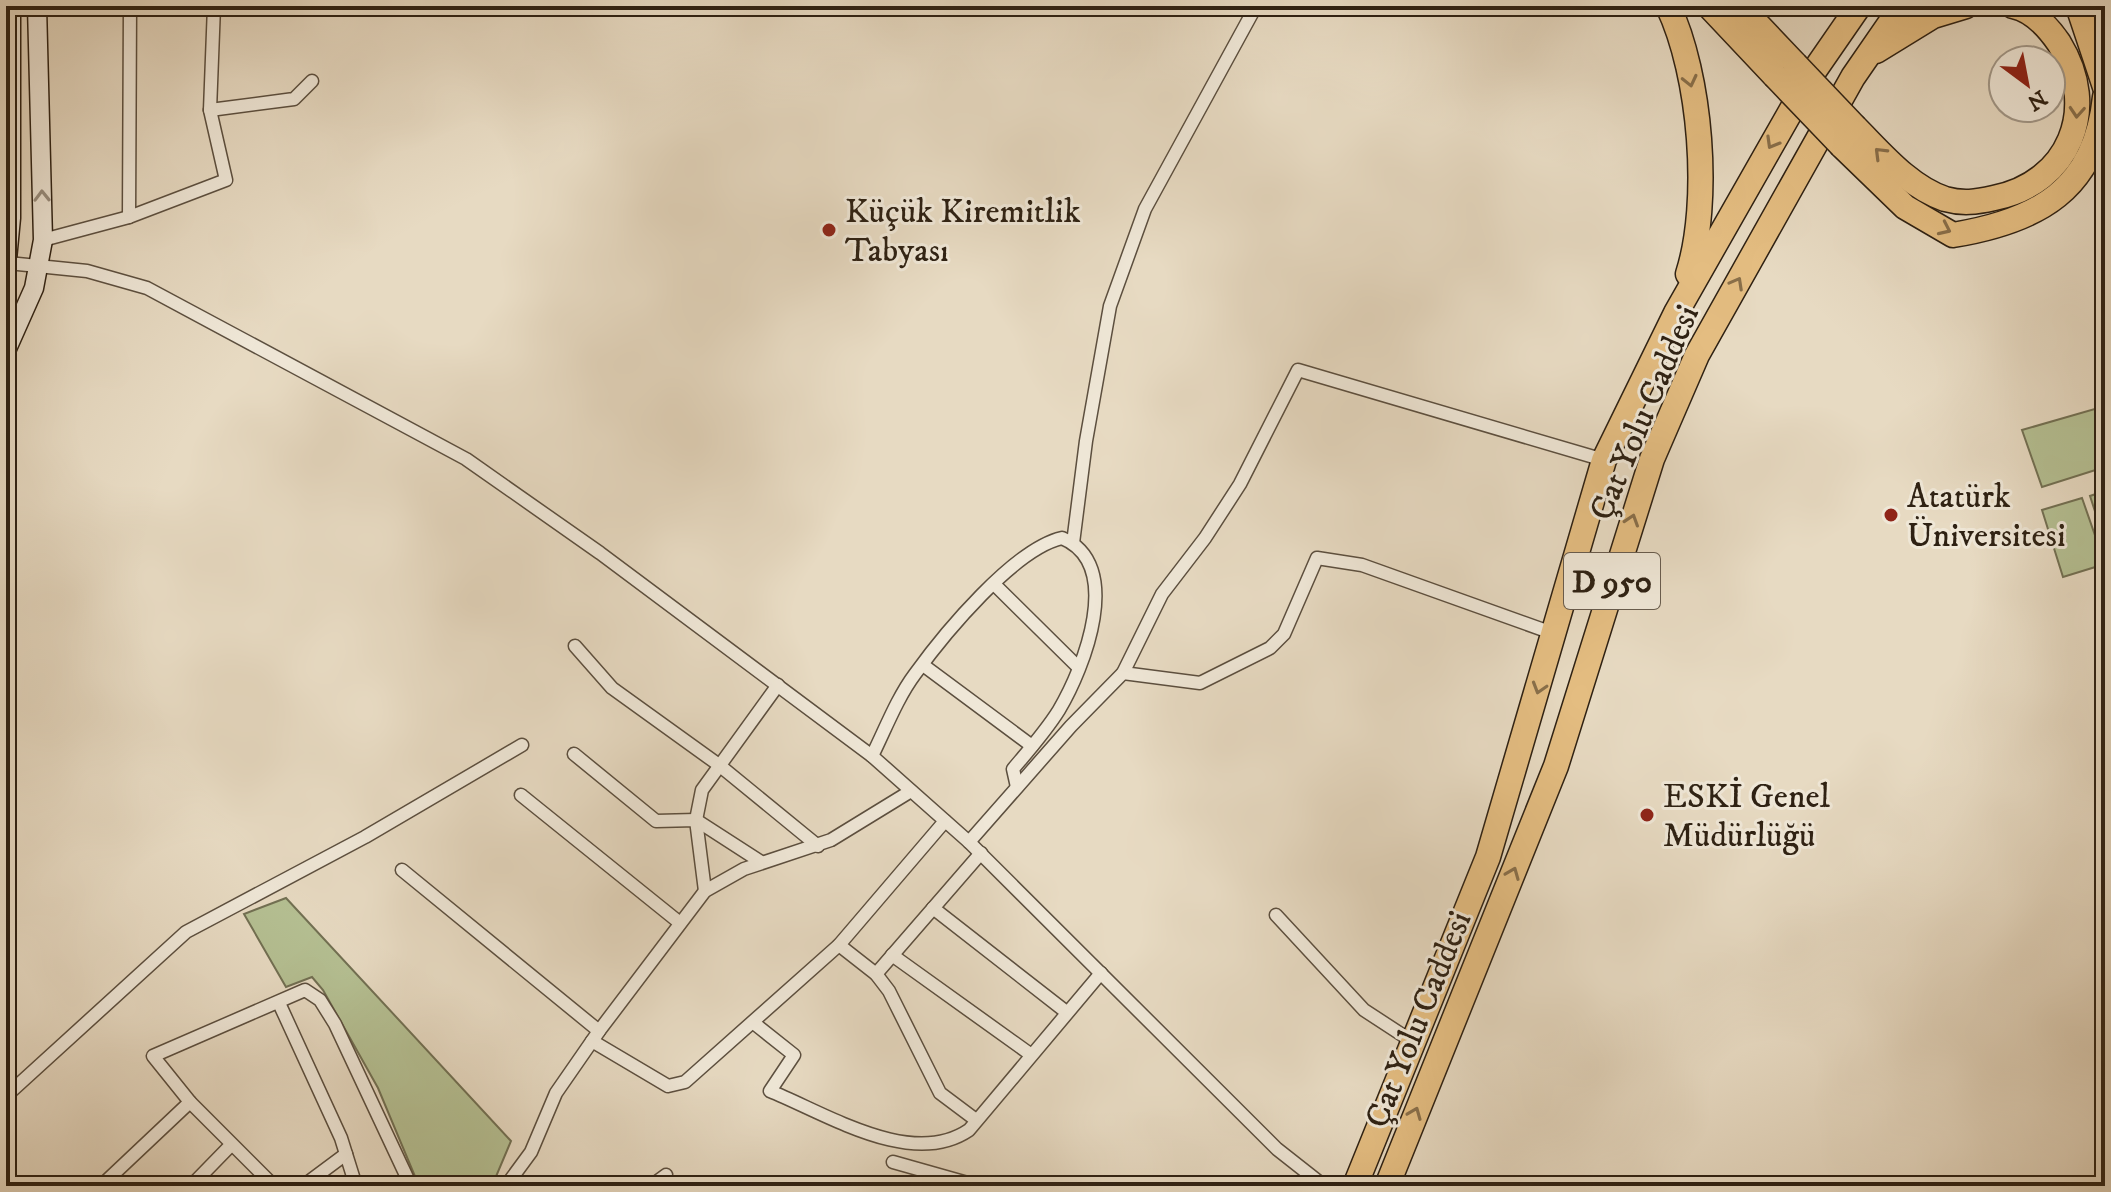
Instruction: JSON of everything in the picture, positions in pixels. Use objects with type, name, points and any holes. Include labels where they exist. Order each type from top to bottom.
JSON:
[{"type":"highway","points":[[1668,6],[1695,104],[1702,192],[1693,260],[1676,313]]},
{"type":"highway","points":[[1709,6],[1785,70],[1848,136],[1905,207],[1953,235],[1990,229],[2039,211],[2064,191],[2097,144],[2105,97]]},
{"type":"highway","name":"Çat Yolu Caddesi","points":[[1355,1186],[1488,857],[1604,460],[1676,313],[1812,74],[1859,6]]},
{"type":"highway","name":"Çat Yolu Caddesi","points":[[1387,1186],[1556,766],[1652,459],[1697,355],[1806,159],[1902,6]]},
{"type":"highway","points":[[1868,57],[1933,16],[1966,6]]},
{"type":"highway","points":[[1848,136],[1924,189],[1968,204],[2016,194],[2056,166],[2076,126],[2078,89],[2067,57],[2049,27],[2022,8],[2013,6]]},
{"type":"highway","points":[[2078,6],[2105,87]]},
{"type":"highway","points":[[1744,9],[1785,70]]},
{"type":"main road","points":[[7,266],[11,6]]},
{"type":"main road","points":[[6,351],[30,299],[43,240],[37,6]]},
{"type":"street","points":[[129,217],[130,6]]},
{"type":"street","points":[[43,240],[129,217],[226,180],[210,110],[214,6]]},
{"type":"street","points":[[1073,543],[1086,441],[1110,306],[1145,209],[1256,6]]},
{"type":"street","points":[[210,110],[294,99],[312,81]]},
{"type":"street","points":[[7,266],[40,264],[87,271],[147,288],[466,459],[872,756],[981,853],[1277,1149],[1324,1186]]},
{"type":"street","points":[[969,842],[1123,673],[1162,594],[1205,538],[1240,484],[1298,370],[1604,460]]},
{"type":"street","points":[[872,756],[913,676],[994,584],[1028,554],[1062,538],[1073,543],[1090,562],[1096,592],[1095,616],[1060,708],[1013,769],[1017,787]]},
{"type":"street","points":[[1123,673],[1200,683],[1270,648],[1284,634],[1317,558],[1362,565],[1555,634]]},
{"type":"street","points":[[994,584],[1078,667]]},
{"type":"street","points":[[575,646],[612,688],[719,765],[818,846]]},
{"type":"street","points":[[923,665],[1032,746]]},
{"type":"street","points":[[705,891],[696,820],[702,790],[778,685]]},
{"type":"street","points":[[6,1096],[186,932],[365,837],[522,745]]},
{"type":"street","points":[[574,754],[656,821],[696,820],[761,862]]},
{"type":"street","points":[[506,1186],[531,1152],[556,1093],[595,1036],[705,891],[761,862],[818,846],[911,791]]},
{"type":"street","points":[[521,795],[680,923]]},
{"type":"street","points":[[402,870],[595,1036],[668,1086],[685,1082],[755,1024],[839,945],[945,821]]},
{"type":"street","points":[[876,974],[981,853]]},
{"type":"street","points":[[933,908],[1065,1011]]},
{"type":"street","points":[[1276,915],[1364,1010],[1413,1042]]},
{"type":"street","points":[[839,945],[876,974],[914,1037],[940,1093],[976,1120]]},
{"type":"street","points":[[892,955],[1030,1054]]},
{"type":"street","points":[[755,1024],[794,1055],[770,1091],[893,1142],[921,1146],[952,1141],[976,1120],[1065,1011],[1101,973]]},
{"type":"street","points":[[274,1186],[190,1102],[153,1056],[305,990],[320,1000],[367,1086],[411,1186]]},
{"type":"street","points":[[279,1003],[346,1154],[356,1186]]},
{"type":"street","points":[[101,1186],[190,1102]]},
{"type":"street","points":[[191,1186],[231,1145]]},
{"type":"street","points":[[303,1186],[346,1154]]},
{"type":"street","points":[[893,1162],[978,1186]]},
{"type":"street","points":[[651,1186],[666,1175]]},
{"type":"green space","points":[[2105,406],[2105,467],[2042,487],[2022,430]]},
{"type":"green space","points":[[2105,491],[2105,542],[2090,496]]},
{"type":"green space","points":[[2082,498],[2105,564],[2063,577],[2042,510]]},
{"type":"green space","points":[[286,898],[511,1141],[492,1186],[419,1186],[378,1088],[323,990],[312,977],[286,987],[244,914]]},
{"type":"place","name":"Küçük Kiremitlik Tabyası","points":[[829,230]]},
{"type":"place","name":"Atatürk Üniversitesi","points":[[1891,515]]},
{"type":"place","name":"ESKİ Genel Müdürlüğü","points":[[1647,815]]}]
